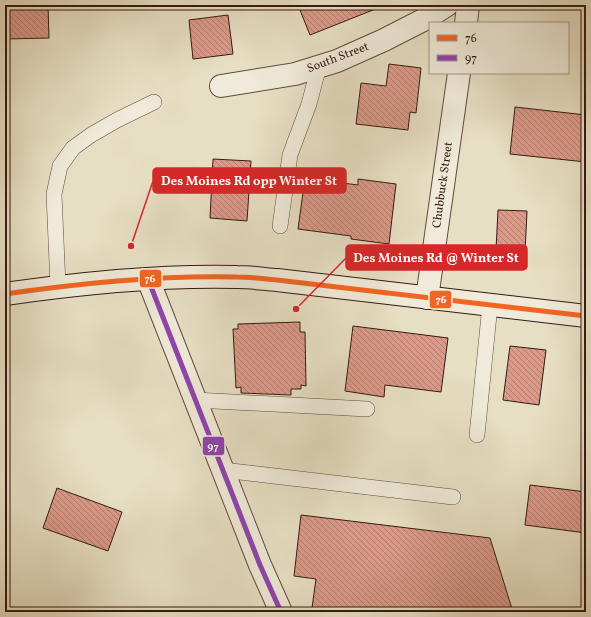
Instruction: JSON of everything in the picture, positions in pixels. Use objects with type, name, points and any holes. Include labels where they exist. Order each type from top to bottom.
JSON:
[{"type":"street","name":"South Street","points":[[221,86],[295,74],[337,61],[384,40],[447,5]]},
{"type":"street","points":[[466,22],[468,5]]},
{"type":"street","name":"Chubbuck Street","points":[[427,298],[458,74]]},
{"type":"street","points":[[5,294],[58,286],[148,279],[238,277],[277,280],[586,316]]},
{"type":"street","points":[[148,279],[260,565],[281,612]]},
{"type":"lane","points":[[280,226],[290,155],[309,104],[319,66]]},
{"type":"lane","points":[[58,286],[54,194],[60,166],[73,148],[91,135],[117,120],[154,102]]},
{"type":"lane","points":[[477,435],[490,305]]},
{"type":"lane","points":[[195,400],[367,409]]},
{"type":"lane","points":[[223,470],[453,497]]},
{"type":"building","points":[[5,5],[48,5],[49,38],[5,39]]},
{"type":"building","points":[[298,5],[382,5],[383,6],[310,35]]},
{"type":"building","points":[[228,15],[233,54],[193,59],[189,20]]},
{"type":"building","points":[[389,64],[421,68],[416,113],[410,112],[408,130],[356,124],[361,83],[386,86]]},
{"type":"building","points":[[515,107],[586,115],[586,162],[510,154]]},
{"type":"building","points":[[213,159],[251,161],[247,221],[210,218]]},
{"type":"building","points":[[305,178],[358,185],[358,179],[396,184],[389,244],[351,239],[351,236],[298,229]]},
{"type":"building","points":[[498,210],[527,211],[525,252],[496,250]]},
{"type":"building","points":[[300,322],[300,332],[305,332],[306,386],[301,385],[301,389],[291,389],[291,395],[241,393],[241,387],[236,388],[233,329],[238,329],[238,324]]},
{"type":"building","points":[[353,326],[448,338],[441,392],[385,385],[384,397],[345,391]]},
{"type":"building","points":[[510,346],[546,350],[539,405],[503,400]]},
{"type":"building","points":[[530,485],[586,492],[586,533],[525,525]]},
{"type":"building","points":[[57,488],[122,512],[108,551],[43,528]]},
{"type":"building","points":[[301,515],[490,538],[513,612],[342,612],[312,608],[316,579],[294,576]]},
{"type":"transit line","name":"76","points":[[5,294],[62,286],[121,281],[179,277],[242,277],[586,316]]},
{"type":"transit line","name":"97","points":[[148,279],[260,565],[281,612]]},
{"type":"place","name":"Des Moines Rd opp Winter St","points":[[131,246]]},
{"type":"place","name":"Des Moines Rd @ Winter St","points":[[296,309]]}]
